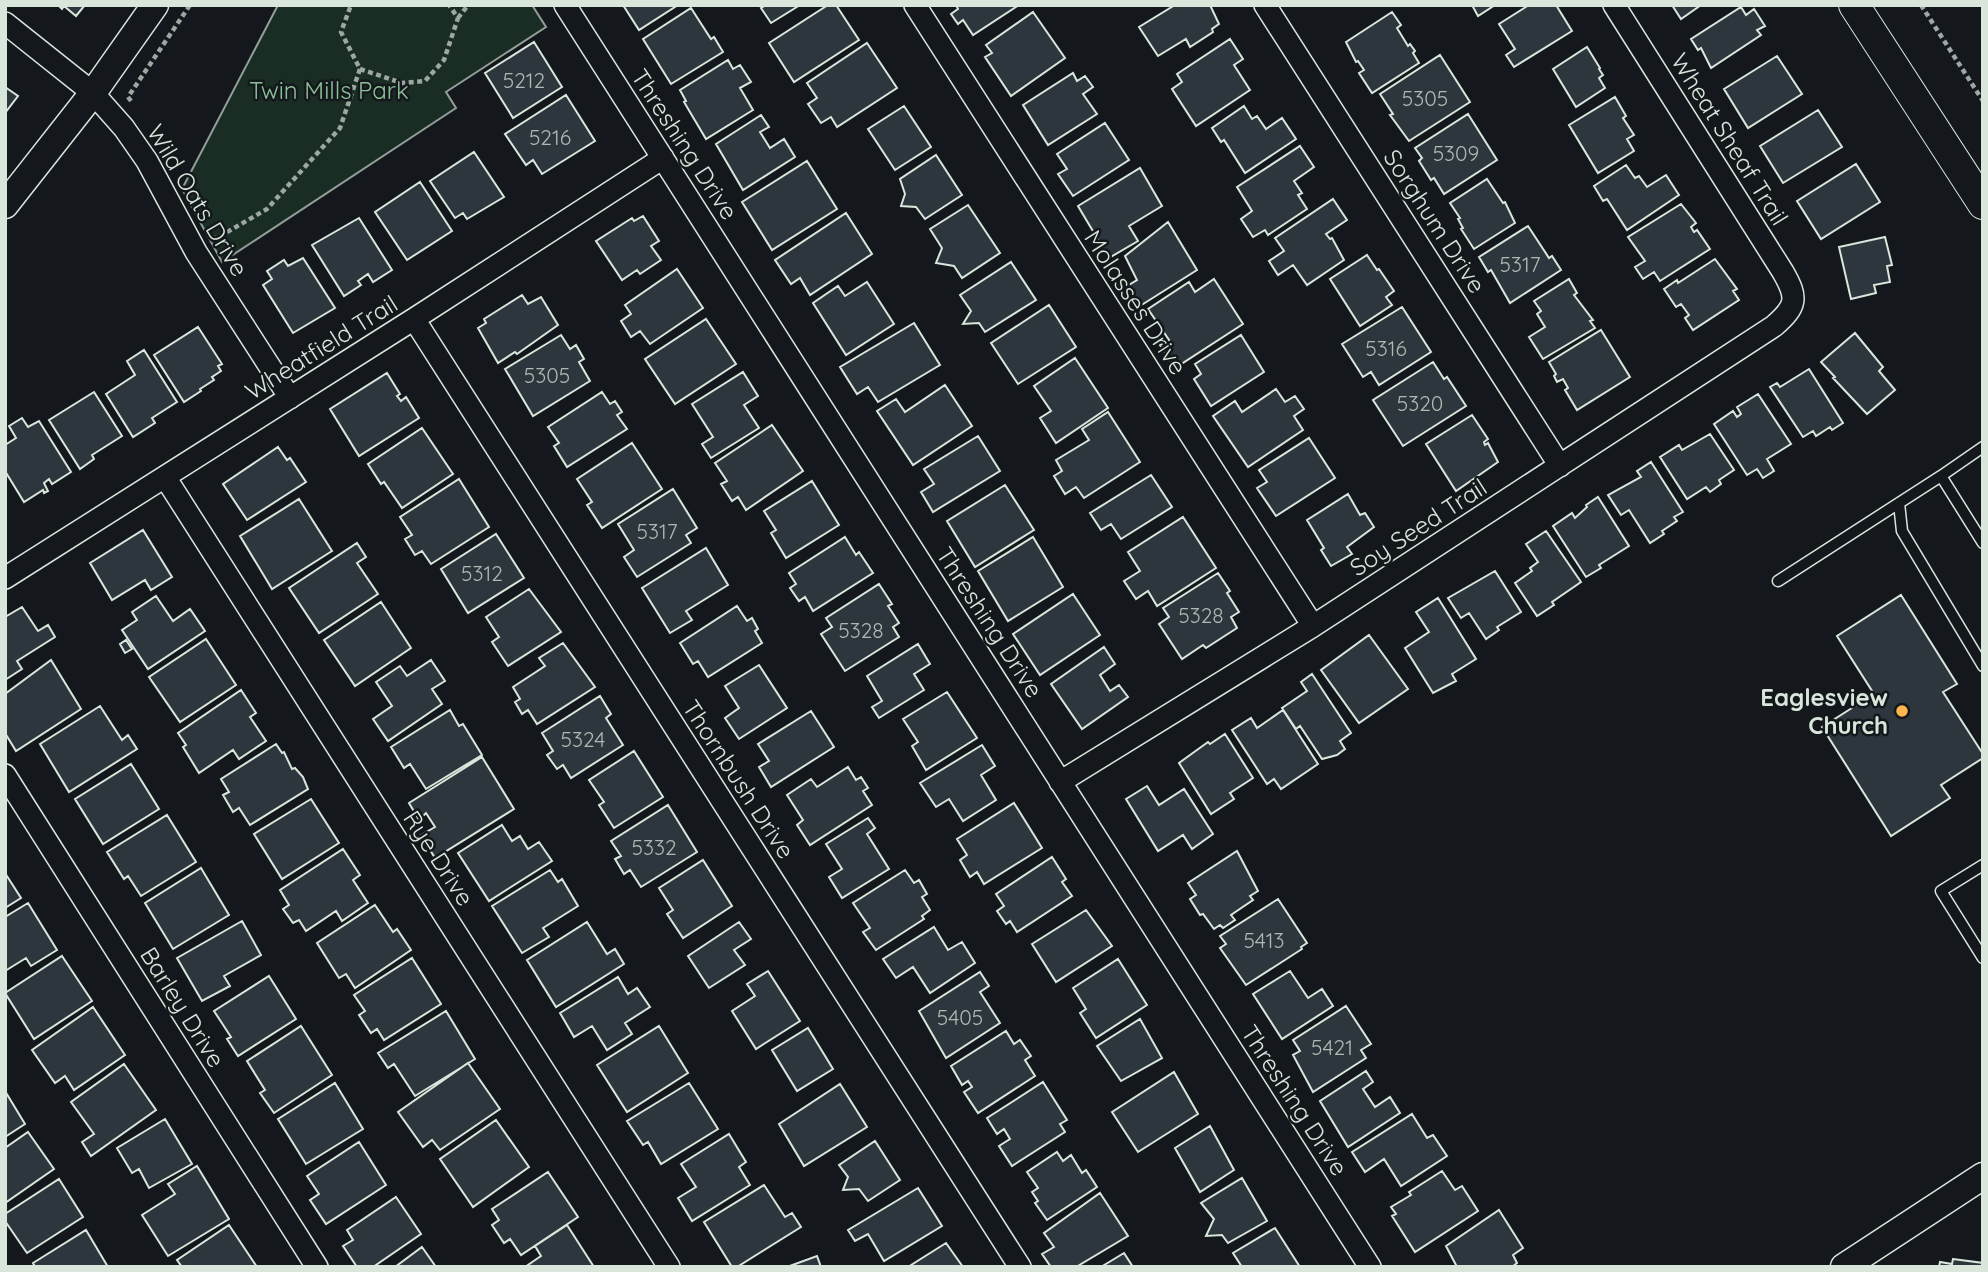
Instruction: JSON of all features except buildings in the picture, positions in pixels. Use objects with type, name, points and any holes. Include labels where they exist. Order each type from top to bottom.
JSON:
[{"type":"main road","points":[[1854,5],[1983,204]]},
{"type":"street","points":[[5,205],[93,93],[155,5]]},
{"type":"street","name":"Threshing Drive","points":[[565,5],[1370,1267]]},
{"type":"street","name":"Molasses Drive","points":[[915,5],[1312,626]]},
{"type":"street","name":"Sorghum Drive","points":[[1265,5],[1560,466]]},
{"type":"street","name":"Wheat Sheaf Trail","points":[[1615,5],[1783,272],[1793,289],[1794,303]]},
{"type":"street","name":"Wild Oats Drive","points":[[5,23],[93,93],[124,128],[147,161],[197,252],[290,398]]},
{"type":"street","name":"Wheatfield Trail","points":[[5,579],[663,158]]},
{"type":"street","name":"Soy Seed Trail","points":[[1060,782],[1312,626],[1560,466],[1774,326],[1794,303]]},
{"type":"street","name":"Thornbush Drive","points":[[414,319],[1020,1267]]},
{"type":"street","name":"Rye Drive","points":[[165,477],[669,1267]]},
{"type":"street","name":"Barley Drive","points":[[5,775],[317,1267]]},
{"type":"street","points":[[1844,1267],[1983,1176]]},
{"type":"lane","points":[[1778,581],[1983,447]]},
{"type":"lane","points":[[1941,476],[1983,544]]},
{"type":"lane","points":[[1899,503],[1902,531],[1983,666]]},
{"type":"lane","points":[[1983,864],[1941,891],[1983,958]]},
{"type":"path","points":[[135,106],[128,96],[190,5]]},
{"type":"path","points":[[351,5],[341,32],[360,69],[402,83],[425,81],[444,60],[458,18],[468,5]]},
{"type":"path","points":[[449,5],[458,18]]},
{"type":"path","points":[[1921,5],[1983,101]]},
{"type":"path","points":[[210,230],[215,239],[267,208],[340,128],[360,69]]},
{"type":"green space","name":"Twin Mills Park","points":[[278,5],[532,5],[546,27],[446,92],[456,108],[222,262],[182,189]]},
{"type":"place","name":"Eaglesview Church","points":[[1902,711]]}]
